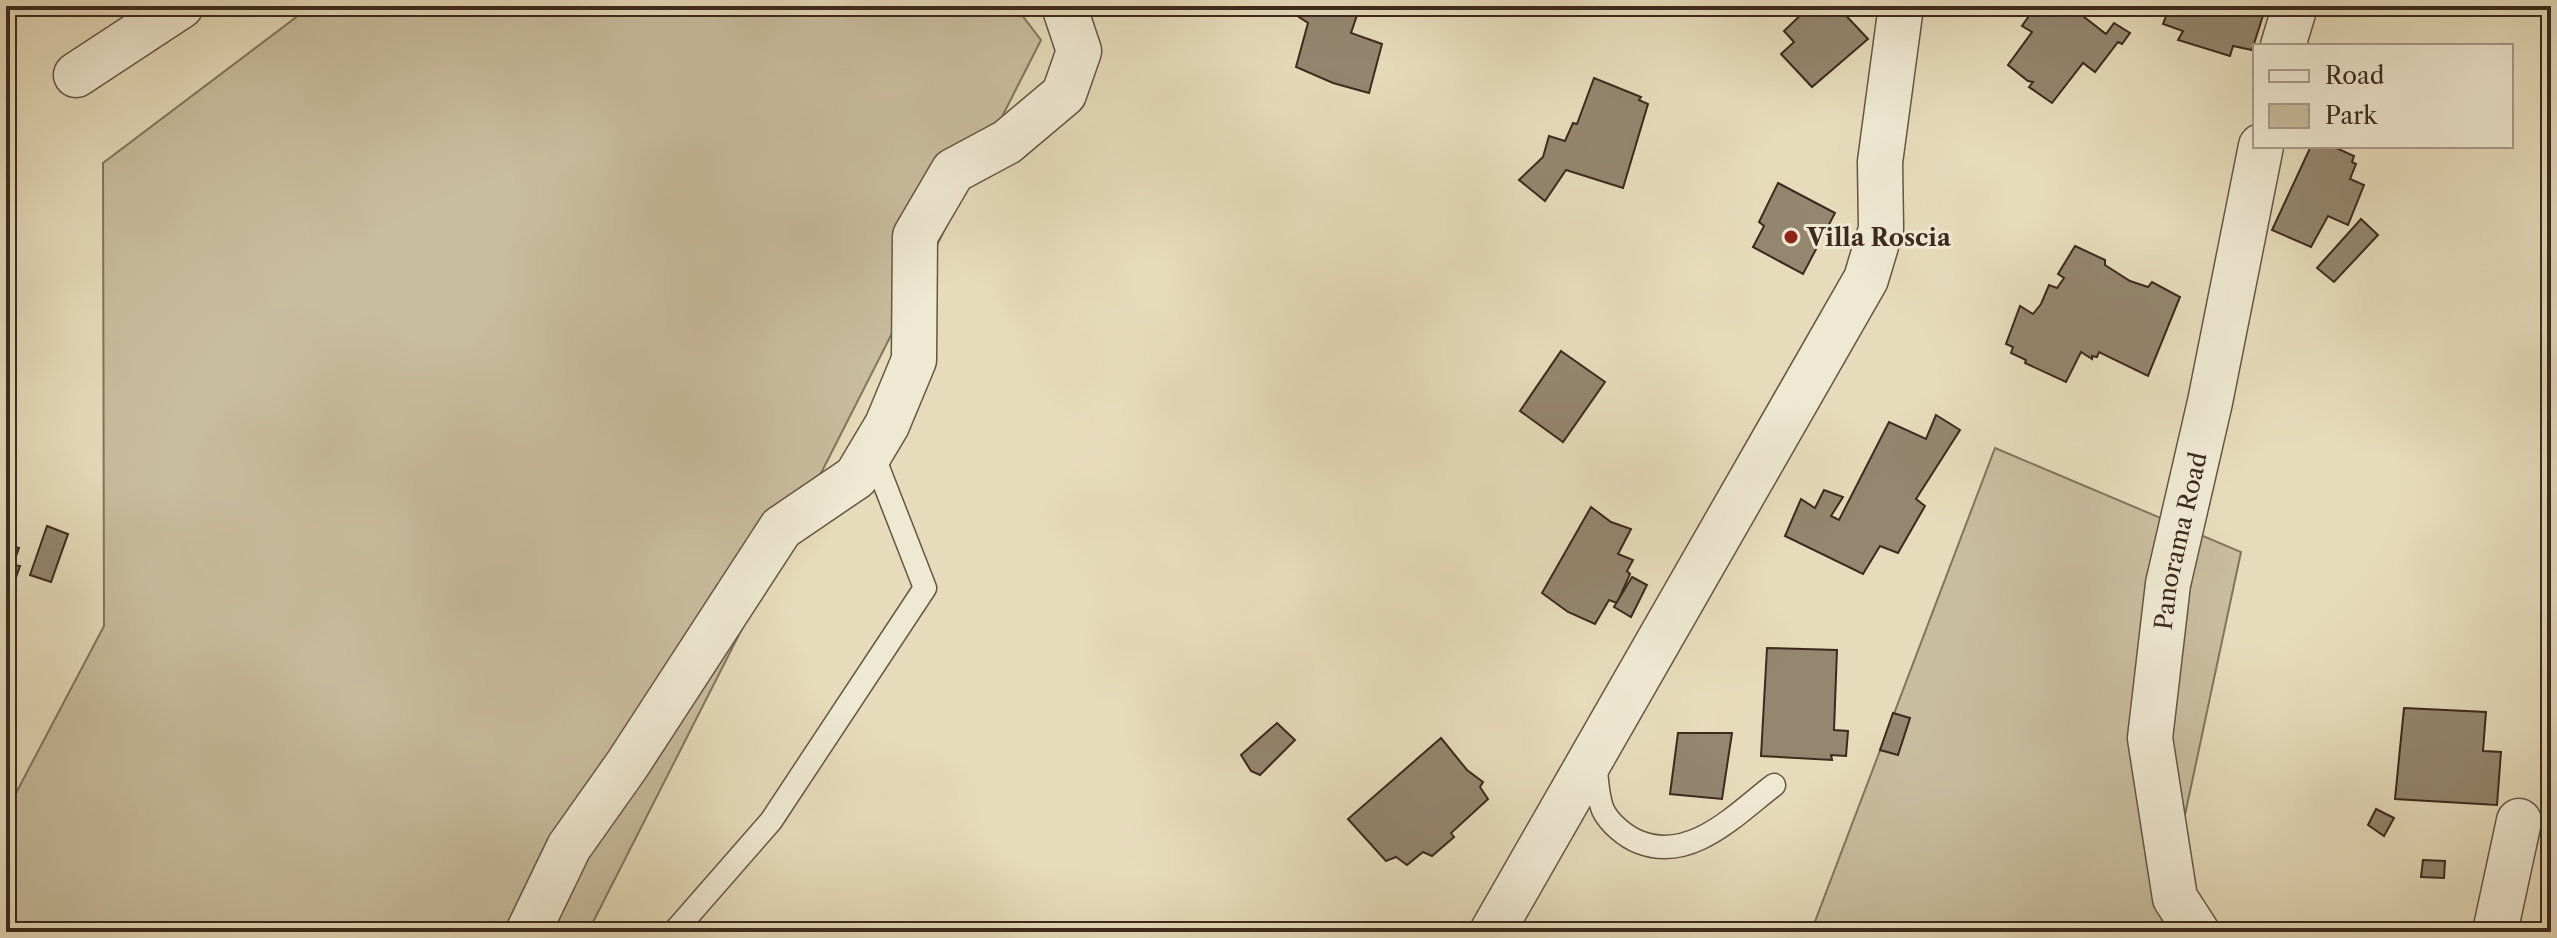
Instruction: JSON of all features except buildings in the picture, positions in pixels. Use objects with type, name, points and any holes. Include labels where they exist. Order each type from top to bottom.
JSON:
[{"type":"street","points":[[76,75],[181,6]]},
{"type":"street","points":[[528,932],[569,847],[627,765],[781,528],[856,477],[887,425],[914,360],[915,236],[953,171],[1007,142],[1064,94],[1079,51],[1064,6]]},
{"type":"street","points":[[1492,932],[1866,279],[1881,229],[1880,162],[1901,6]]},
{"type":"street","points":[[2284,44],[2295,6]]},
{"type":"street","name":"Panorama Road","points":[[2197,932],[2175,898],[2150,738],[2168,584],[2210,402],[2261,148]]},
{"type":"street","points":[[2495,932],[2519,821]]},
{"type":"lane","points":[[674,932],[771,821],[925,588],[871,450]]},
{"type":"lane","points":[[1594,756],[1603,810],[1627,837],[1646,845],[1672,849],[1702,839],[1774,785]]},
{"type":"green space","points":[[311,6],[1015,6],[1041,40],[588,932],[6,932],[6,812],[104,626],[103,163]]},
{"type":"green space","points":[[1995,448],[2241,552],[2160,932],[1811,932]]},
{"type":"place","name":"Villa Roscia","points":[[1791,237]]}]
